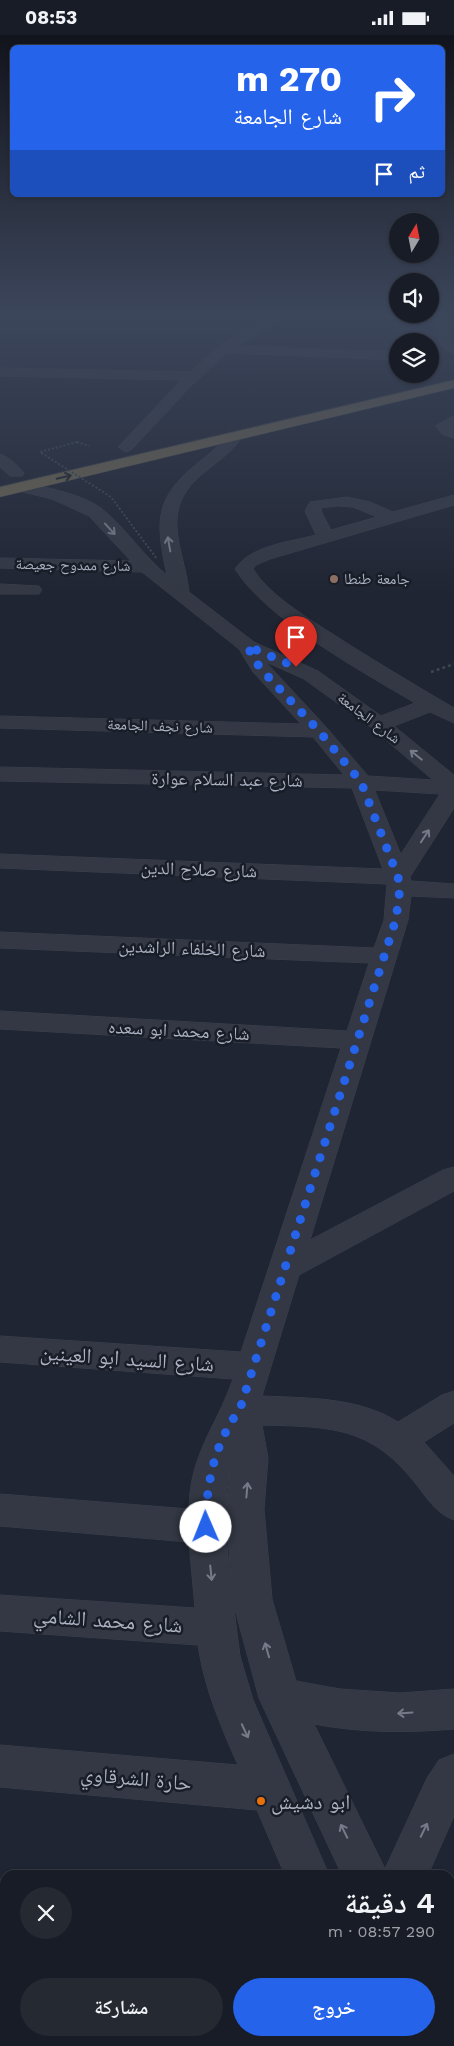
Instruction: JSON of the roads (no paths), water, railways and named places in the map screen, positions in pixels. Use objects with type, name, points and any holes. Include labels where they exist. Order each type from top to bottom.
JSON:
[{"type":"highway","points":[[0,492],[18,480],[126,447],[299,407]]},
{"type":"highway","points":[[0,477],[18,480],[235,437],[360,407]]},
{"type":"street","points":[[126,447],[164,407]]},
{"type":"street","points":[[454,420],[443,426],[446,431],[454,434]]},
{"type":"street","points":[[180,591],[167,541],[170,509],[185,481],[217,458],[235,437]]},
{"type":"street","points":[[0,459],[18,480]]},
{"type":"street","name":"شارع الجامعة","points":[[18,480],[65,497],[95,512],[180,591],[247,646],[311,675],[378,724],[454,788]]},
{"type":"street","points":[[454,500],[389,516],[326,537],[256,557],[246,564],[244,574],[271,599],[300,621],[454,717]]},
{"type":"street","points":[[326,537],[316,517],[389,516]]},
{"type":"street","name":"شارع ممدوح جعيصة","points":[[0,563],[152,563]]},
{"type":"street","points":[[0,589],[33,590]]},
{"type":"street","points":[[247,646],[260,668],[319,731],[361,782],[399,883]]},
{"type":"street","points":[[349,703],[397,683]]},
{"type":"street","points":[[378,724],[432,704]]},
{"type":"street","name":"شارع نجف الجامعة","points":[[0,722],[319,731]]},
{"type":"street","name":"شارع عبد السلام عوارة","points":[[0,774],[361,782],[454,788]]},
{"type":"street","points":[[305,1870],[272,1790],[241,1723],[224,1672],[216,1628],[206,1527],[206,1498],[219,1444],[227,1427],[240,1409],[396,919],[399,883],[454,788]]},
{"type":"street","name":"شارع صلاح الدين","points":[[0,861],[399,883],[454,891]]},
{"type":"street","name":"شارع الخلفاء الراشدين","points":[[0,940],[384,956]]},
{"type":"street","name":"شارع محمد ابو سعده","points":[[0,1020],[358,1040]]},
{"type":"street","points":[[285,1268],[454,1179]]},
{"type":"street","name":"شارع السيد ابو العينين","points":[[0,1349],[253,1367]]},
{"type":"street","points":[[398,1440],[454,1405]]},
{"type":"street","points":[[240,1409],[331,1416],[370,1424],[398,1440],[454,1504]]},
{"type":"street","points":[[240,1409],[247,1434],[250,1458],[245,1509],[252,1599],[280,1698],[363,1870]]},
{"type":"street","points":[[0,1509],[206,1527]]},
{"type":"street","name":"شارع محمد الشامي","points":[[0,1613],[216,1628]]},
{"type":"street","points":[[280,1698],[340,1709],[400,1713],[454,1709]]},
{"type":"street","name":"حارة الشرقاوي","points":[[0,1766],[272,1790]]},
{"type":"street","points":[[407,1870],[442,1793],[454,1775]]},
{"type":"place","name":"جامعة طنطا","points":[[334,579]]},
{"type":"place","name":"ابو دشيش","points":[[261,1801]]}]
